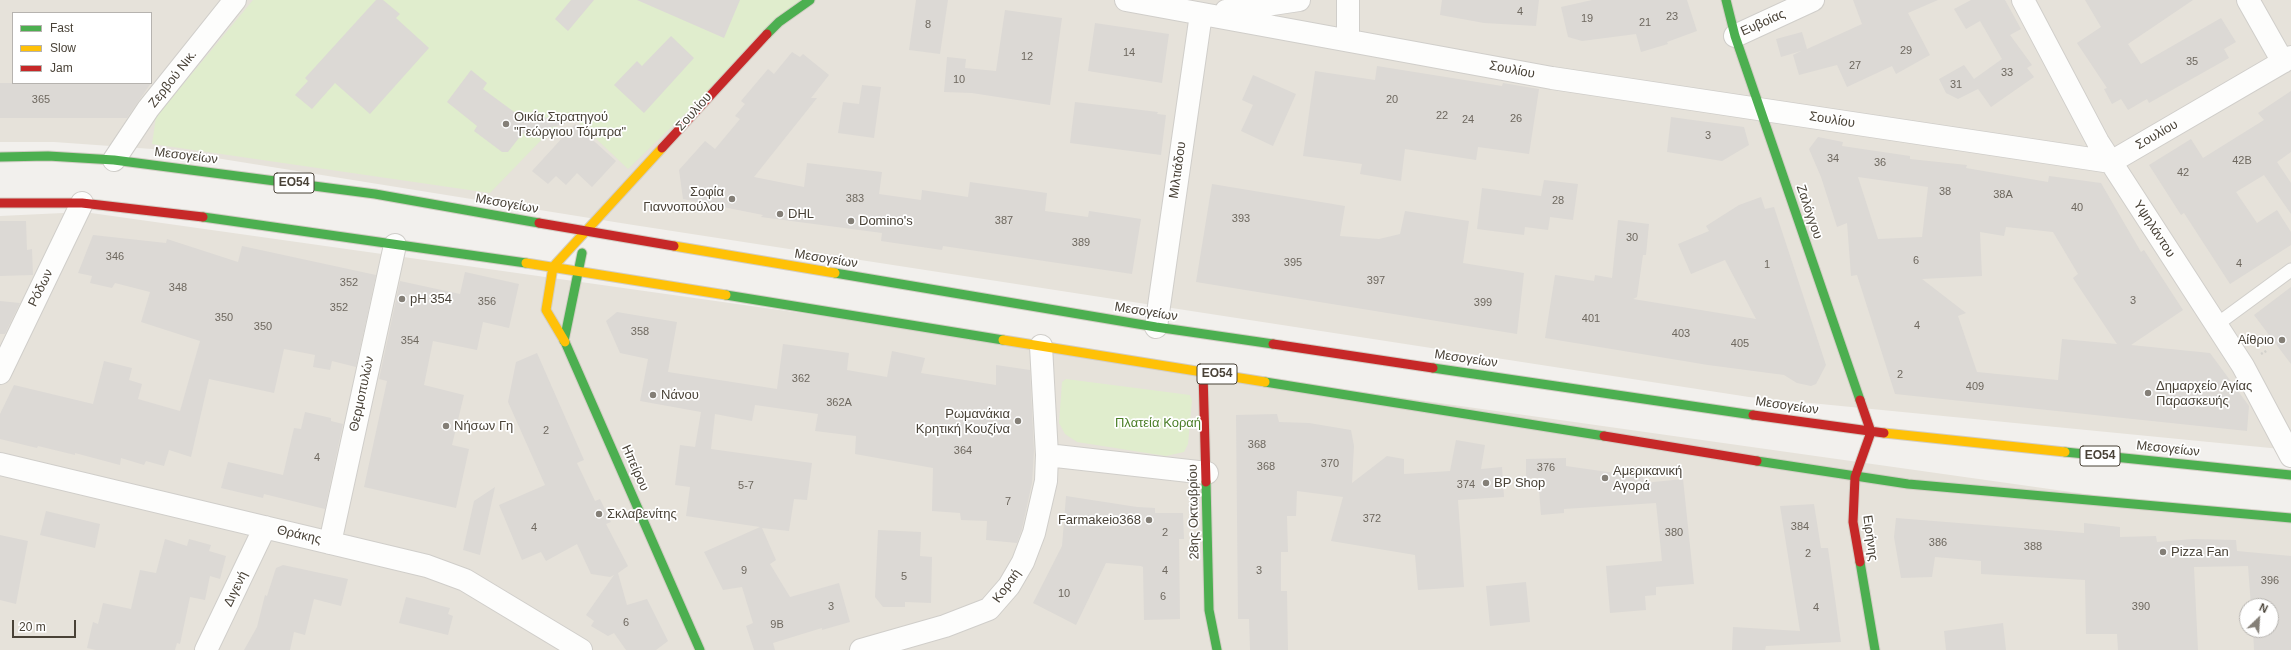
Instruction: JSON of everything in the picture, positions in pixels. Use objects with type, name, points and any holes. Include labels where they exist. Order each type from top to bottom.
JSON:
[{"type":"main road","name":"Σουλίου","points":[[586,232],[755,45],[779,22],[810,0]]},
{"type":"main road","name":"Ζαλόγγου","points":[[1726,0],[1735,36],[1871,432]]},
{"type":"main road","name":"Μεσογείων","points":[[0,157],[48,156],[114,160],[375,194],[586,232],[1156,327],[1871,432],[2291,475]]},
{"type":"main road","name":"ΕΟ54","points":[[0,204],[82,203],[225,220],[553,267],[1855,477],[1908,484],[2291,518]]},
{"type":"main road","points":[[553,267],[586,232]]},
{"type":"main road","points":[[564,341],[586,232]]},
{"type":"main road","name":"Ηπείρου","points":[[553,267],[546,310],[564,341],[700,650]]},
{"type":"main road","name":"28ης Οκτωβρίου","points":[[1203,372],[1207,473],[1209,610],[1217,650]]},
{"type":"main road","name":"Ειρήνης","points":[[1871,432],[1855,477],[1853,522],[1875,650]]},
{"type":"street","name":"Ζερβού Νικ.","points":[[114,160],[148,109],[235,0]]},
{"type":"street","name":"Σουλίου","points":[[1126,0],[1348,39],[1552,78],[2111,162],[2287,60]]},
{"type":"street","points":[[1201,14],[1270,6],[1299,0]]},
{"type":"street","points":[[1348,0],[1348,39]]},
{"type":"street","name":"Ευβοίας","points":[[1735,36],[1813,0]]},
{"type":"street","name":"Υψηλάντου","points":[[2023,0],[2098,142],[2243,366],[2291,456]]},
{"type":"street","points":[[2248,0],[2287,60]]},
{"type":"street","name":"Μιλτιάδου","points":[[1156,327],[1201,14]]},
{"type":"street","name":"Ρόδων","points":[[0,373],[82,203]]},
{"type":"street","name":"Θερμοπυλών","points":[[330,543],[395,245]]},
{"type":"street","name":"Κοραή","points":[[861,650],[945,626],[989,609],[1009,586],[1023,562],[1034,533],[1046,481],[1047,455],[1041,346]]},
{"type":"street","points":[[1047,455],[1207,473]]},
{"type":"street","name":"Θράκης","points":[[0,464],[427,566],[465,580],[581,650]]},
{"type":"street","name":"Διγενή","points":[[206,650],[265,527]]},
{"type":"lane","points":[[2216,325],[2291,270]]},
{"type":"shaded area","points":[[0,0],[2291,0],[2291,450],[1749,397],[627,224],[166,150],[54,142],[0,142]]},
{"type":"shaded area","points":[[84,212],[2291,523],[2291,650],[0,650],[0,216]]},
{"type":"green space","points":[[253,0],[803,0],[628,169],[571,115],[549,132],[490,193],[152,144],[156,117]]},
{"type":"green space","name":"Πλατεία Κοραή","points":[[1066,379],[1190,395],[1192,400],[1188,444],[1184,452],[1166,456],[1077,442],[1065,434],[1059,423],[1062,382]]},
{"type":"building","points":[[376,0],[383,0],[400,14],[396,18],[429,48],[370,114],[335,83],[312,109],[295,95],[308,81],[305,78]]},
{"type":"building","points":[[571,0],[594,0],[568,31],[555,19]]},
{"type":"building","points":[[637,0],[740,0],[724,38]]},
{"type":"building","points":[[916,0],[948,0],[940,54],[909,50]]},
{"type":"building","points":[[1442,0],[1539,0],[1536,26],[1484,23],[1440,15]]},
{"type":"building","points":[[1592,0],[1687,0],[1697,31],[1667,42],[1668,44],[1641,52],[1636,34],[1582,41],[1568,37],[1561,7]]},
{"type":"building","points":[[1853,0],[1938,0],[1908,13],[1930,55],[1896,74],[1892,66],[1847,87],[1837,65],[1799,75],[1793,55],[1801,51],[1781,57],[1776,39],[1802,32],[1807,49],[1862,24]]},
{"type":"building","points":[[1971,0],[2005,0],[2021,29],[2010,35],[2032,65],[2027,68],[2034,77],[1991,107],[1978,89],[1958,99],[1946,93],[1939,79],[1964,65],[1974,79],[2002,59],[1980,21],[1966,29],[1954,9]]},
{"type":"building","points":[[2085,0],[2193,0],[2128,44],[2141,64],[2221,18],[2236,42],[2224,49],[2229,58],[2149,103],[2147,99],[2128,110],[2121,99],[2112,104],[2104,89],[2107,88],[2077,43],[2101,27]]},
{"type":"building","points":[[1005,10],[1062,18],[1050,105],[972,93],[944,92],[947,57],[966,59],[965,68],[996,71]]},
{"type":"building","points":[[1095,23],[1169,34],[1162,83],[1088,71]]},
{"type":"building","points":[[671,36],[694,58],[644,113],[614,85],[637,61],[642,66]]},
{"type":"building","points":[[792,52],[800,57],[803,54],[829,75],[811,98],[817,98],[754,177],[804,187],[807,163],[882,172],[879,194],[921,200],[922,190],[968,197],[970,182],[1047,193],[1045,211],[1088,217],[1089,211],[1141,219],[1132,274],[943,246],[942,250],[881,241],[882,233],[761,217],[763,215],[683,199],[679,170],[705,141],[715,149],[740,119],[735,116],[745,104],[741,101],[768,69],[774,74]]},
{"type":"building","points":[[1377,66],[1502,86],[1503,83],[1539,89],[1529,154],[1478,147],[1476,160],[1405,149],[1401,181],[1360,174],[1362,164],[1303,156],[1315,71],[1375,80]]},
{"type":"building","points":[[471,70],[487,83],[483,89],[521,117],[564,118],[565,124],[522,134],[508,152],[502,152],[474,131],[477,126],[447,102]]},
{"type":"building","points":[[1253,75],[1296,94],[1273,146],[1241,131],[1253,105],[1242,100]]},
{"type":"building","points":[[0,83],[150,84],[127,118],[0,118]]},
{"type":"building","points":[[862,85],[881,87],[874,138],[838,133],[843,102],[859,104]]},
{"type":"building","points":[[2291,91],[2291,152],[2277,162],[2291,183],[2291,214],[2264,175],[2236,192],[2257,223],[2277,210],[2291,232],[2291,245],[2230,284],[2184,213],[2181,215],[2149,165],[2191,139],[2203,158],[2264,120],[2258,113]]},
{"type":"building","points":[[1075,102],[1158,112],[1157,114],[1166,115],[1161,155],[1070,143]]},
{"type":"building","points":[[1671,117],[1744,127],[1749,145],[1722,161],[1667,152]]},
{"type":"building","points":[[575,124],[616,161],[592,187],[577,173],[566,185],[556,176],[548,184],[532,171]]},
{"type":"building","points":[[1818,137],[1843,142],[1842,146],[1910,156],[1910,159],[1967,165],[1966,168],[2048,182],[2049,176],[2101,183],[2141,252],[2144,250],[2183,310],[2131,345],[2210,353],[2249,406],[2247,431],[1895,394],[1857,275],[1851,276],[1847,223],[1837,227],[1821,177],[1809,149]],"holes":[[[1858,177],[1928,187],[1922,237],[1878,239]],[[2006,227],[2053,232],[2078,274],[2073,278],[2117,344],[2062,339],[2058,380],[1977,372],[1958,316],[1966,313],[1922,279],[1982,276],[1980,232],[2004,236]]]},
{"type":"building","points":[[1544,180],[1578,184],[1573,220],[1550,217],[1548,230],[1525,227],[1524,235],[1477,229],[1482,188],[1541,196]]},
{"type":"building","points":[[1212,184],[1345,206],[1340,236],[1379,239],[1400,234],[1405,211],[1469,221],[1463,263],[1524,273],[1517,334],[1196,282]]},
{"type":"building","points":[[1761,197],[1765,209],[1774,207],[1826,365],[1816,384],[1811,386],[1797,383],[1784,375],[1708,365],[1545,338],[1555,275],[1594,281],[1595,275],[1612,278],[1618,220],[1649,224],[1646,255],[1643,255],[1637,297],[1633,299],[1756,319],[1725,260],[1691,274],[1678,244],[1709,231],[1706,226],[1739,205]]},
{"type":"building","points":[[0,221],[26,221],[27,250],[32,249],[33,275],[0,276]]},
{"type":"building","points":[[93,235],[166,243],[167,239],[238,262],[242,246],[376,275],[356,367],[332,361],[330,370],[313,367],[315,355],[284,349],[274,393],[209,379],[191,457],[169,450],[164,466],[146,461],[144,465],[121,458],[120,465],[75,453],[75,455],[38,446],[37,448],[0,439],[0,414],[14,385],[93,404],[104,361],[132,368],[129,380],[142,384],[138,399],[180,411],[200,341],[141,322],[150,292],[115,283],[112,288],[90,283],[92,276],[78,273]]},
{"type":"building","points":[[465,272],[519,284],[509,328],[483,322],[477,350],[433,341],[424,385],[464,395],[452,445],[469,449],[456,508],[364,487],[387,381],[379,379],[400,281],[460,294]]},
{"type":"building","name":"Αίθριο","points":[[2291,287],[2291,364],[2254,315]]},
{"type":"building","points":[[0,301],[20,303],[5,334],[0,334]]},
{"type":"building","points":[[617,312],[677,322],[668,372],[777,389],[783,344],[849,353],[847,370],[887,377],[892,351],[925,358],[921,373],[996,385],[996,365],[1030,370],[1034,451],[1032,483],[1022,529],[1017,543],[986,540],[987,521],[961,520],[960,513],[932,511],[933,468],[855,454],[856,436],[815,431],[818,414],[755,405],[752,421],[715,414],[711,449],[812,463],[807,500],[794,499],[789,531],[762,528],[776,560],[770,564],[790,597],[839,583],[850,622],[822,630],[822,628],[773,643],[775,650],[754,650],[746,626],[753,623],[742,587],[723,590],[704,552],[760,527],[686,516],[690,487],[675,485],[680,445],[695,447],[701,412],[640,401],[648,359],[620,353],[606,321]]},
{"type":"building","points":[[537,353],[584,460],[577,463],[595,501],[600,499],[611,522],[606,524],[628,566],[618,573],[627,605],[647,599],[668,641],[656,650],[626,650],[614,633],[608,636],[591,626],[594,621],[586,615],[614,575],[610,577],[591,574],[577,544],[546,561],[541,552],[522,560],[499,505],[545,485],[508,402],[516,362]]},
{"type":"building","points":[[305,412],[331,418],[331,421],[343,424],[325,509],[264,494],[263,498],[221,488],[228,462],[283,475],[294,428],[301,429]]},
{"type":"building","points":[[1277,414],[1279,422],[1309,423],[1351,430],[1354,446],[1352,483],[1387,456],[1404,459],[1404,474],[1450,471],[1456,440],[1485,445],[1481,469],[1502,467],[1504,497],[1458,500],[1464,587],[1418,590],[1415,555],[1331,541],[1343,497],[1297,491],[1296,516],[1287,516],[1288,552],[1281,552],[1281,591],[1287,591],[1288,650],[1250,650],[1249,619],[1238,619],[1236,415]]},
{"type":"building","points":[[1566,458],[1566,466],[1643,477],[1644,483],[1683,479],[1694,584],[1656,587],[1656,595],[1645,596],[1646,610],[1610,613],[1606,566],[1662,561],[1656,503],[1564,509],[1564,513],[1541,515],[1538,478],[1526,478],[1526,459]]},
{"type":"building","points":[[495,487],[480,555],[463,550],[474,501]]},
{"type":"building","points":[[1066,496],[1137,507],[1155,508],[1155,513],[1183,513],[1184,539],[1179,539],[1180,619],[1144,620],[1143,567],[1141,566],[1106,563],[1076,625],[1033,603],[1062,546]]},
{"type":"building","points":[[1814,504],[1821,548],[1828,548],[1841,642],[1766,646],[1765,650],[1732,650],[1733,627],[1800,631],[1780,506]]},
{"type":"building","points":[[46,511],[100,524],[95,548],[40,535]]},
{"type":"building","points":[[1896,518],[2084,533],[2084,523],[2120,527],[2120,537],[2156,536],[2157,542],[2193,539],[2236,540],[2237,551],[2291,556],[2291,650],[2254,650],[2253,638],[2279,638],[2279,598],[2250,598],[2248,566],[2194,567],[2198,650],[2118,650],[2117,634],[2086,634],[2085,580],[1981,574],[1981,561],[1935,557],[1932,577],[1901,578],[1894,537]]},
{"type":"building","points":[[878,530],[921,532],[920,556],[932,557],[931,603],[905,602],[905,607],[883,607],[875,597]]},
{"type":"building","points":[[0,535],[28,541],[16,604],[0,600]]},
{"type":"building","points":[[165,539],[187,546],[189,539],[211,545],[209,551],[226,556],[220,579],[210,576],[205,600],[190,597],[180,644],[177,643],[175,650],[96,650],[87,648],[93,622],[98,624],[103,603],[131,609],[140,570],[156,573]]},
{"type":"building","points":[[283,565],[348,579],[341,606],[314,599],[305,635],[294,632],[290,650],[244,650],[257,627],[265,595],[267,596],[276,568]]},
{"type":"building","points":[[1526,582],[1530,622],[1490,626],[1486,586]]},
{"type":"building","points":[[406,597],[450,608],[448,614],[453,616],[448,635],[399,623]]},
{"type":"building","points":[[2003,623],[2006,650],[1946,650],[1944,631]]},
{"type":"traffic: fast","points":[[767,34],[779,22],[810,0]]},
{"type":"traffic: fast","points":[[1726,0],[1735,36],[1860,400]]},
{"type":"traffic: fast","points":[[0,157],[48,156],[114,160],[375,194],[539,223]]},
{"type":"traffic: fast","points":[[203,217],[526,263]]},
{"type":"traffic: fast","points":[[564,341],[582,253]]},
{"type":"traffic: fast","points":[[835,273],[1156,327],[1273,344]]},
{"type":"traffic: fast","points":[[726,295],[1003,340]]},
{"type":"traffic: fast","points":[[565,342],[700,650]]},
{"type":"traffic: fast","points":[[1433,368],[1753,415]]},
{"type":"traffic: fast","points":[[1265,382],[1604,436]]},
{"type":"traffic: fast","points":[[2065,452],[2291,475]]},
{"type":"traffic: fast","points":[[1757,461],[1908,484],[2291,518]]},
{"type":"traffic: fast","points":[[1206,482],[1209,610],[1217,650]]},
{"type":"traffic: fast","points":[[1860,562],[1875,650]]},
{"type":"traffic: slow","points":[[565,342],[546,310],[553,267],[662,148]]},
{"type":"traffic: slow","points":[[674,246],[835,273]]},
{"type":"traffic: slow","points":[[526,263],[726,295]]},
{"type":"traffic: slow","points":[[1003,340],[1265,382]]},
{"type":"traffic: slow","points":[[1884,433],[2065,452]]},
{"type":"traffic: jam","points":[[662,148],[767,34]]},
{"type":"traffic: jam","points":[[0,203],[82,203],[203,217]]},
{"type":"traffic: jam","points":[[539,223],[674,246]]},
{"type":"traffic: jam","points":[[1273,344],[1433,368]]},
{"type":"traffic: jam","points":[[1203,372],[1206,482]]},
{"type":"traffic: jam","points":[[1860,400],[1871,432],[1855,477],[1853,522],[1860,562]]},
{"type":"traffic: jam","points":[[1753,415],[1884,433]]},
{"type":"traffic: jam","points":[[1604,436],[1757,461]]},
{"type":"place","name":"Οικία Στρατηγού \"Γεώργιου Τόμπρα\"","points":[[506,124]]},
{"type":"place","name":"Σοφία Γιαννοπούλου","points":[[732,199]]},
{"type":"place","name":"DHL","points":[[780,214]]},
{"type":"place","name":"Domino's","points":[[851,221]]},
{"type":"place","name":"pH 354","points":[[402,299]]},
{"type":"place","name":"Αίθριο","points":[[2282,340]]},
{"type":"place","name":"Δημαρχείο Αγίας Παρασκευής","points":[[2148,393]]},
{"type":"place","name":"Νάνου","points":[[653,395]]},
{"type":"place","name":"Ρωμανάκια Κρητική Κουζίνα","points":[[1018,421]]},
{"type":"place","name":"Νήσων Γη","points":[[446,426]]},
{"type":"place","name":"Αμερικανική Αγορά","points":[[1605,478]]},
{"type":"place","name":"BP Shop","points":[[1486,483]]},
{"type":"place","name":"Σκλαβενίτης","points":[[599,514]]},
{"type":"place","name":"Farmakeio368","points":[[1149,520]]},
{"type":"place","name":"Pizza Fan","points":[[2163,552]]}]
